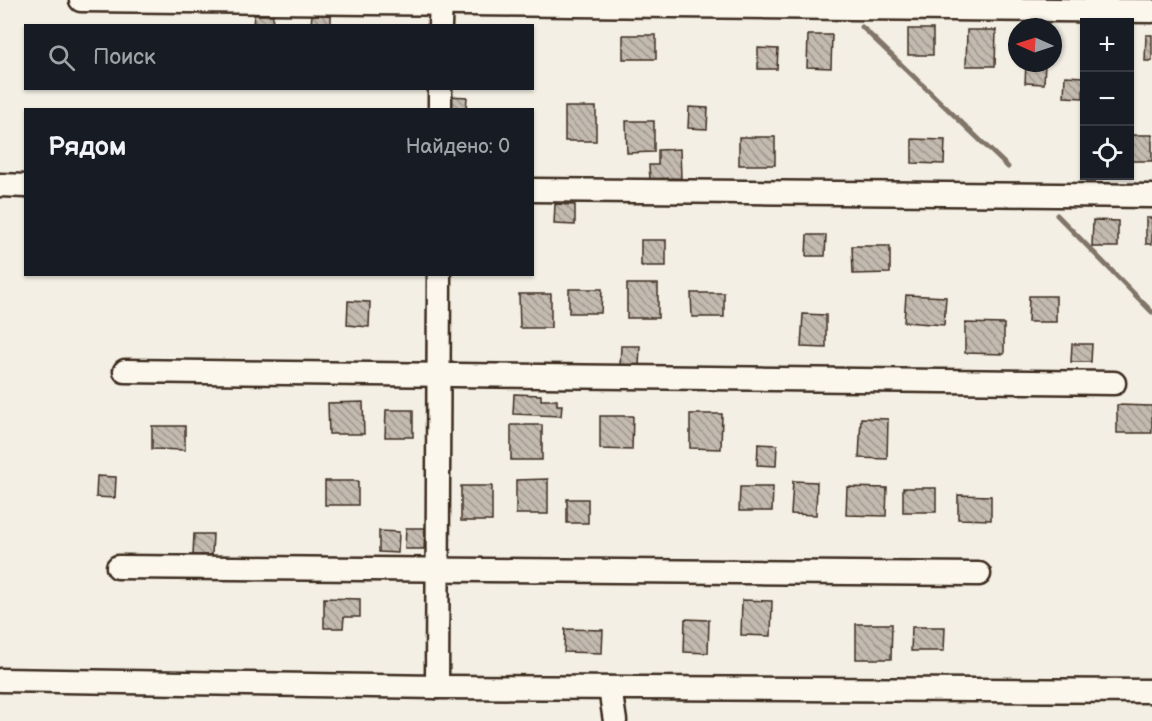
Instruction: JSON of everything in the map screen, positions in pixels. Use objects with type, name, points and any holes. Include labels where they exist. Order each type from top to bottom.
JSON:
[{"type":"street","points":[[81,0],[441,1],[1152,11]]},
{"type":"street","points":[[440,24],[441,1]]},
{"type":"street","points":[[440,90],[440,108]]},
{"type":"street","points":[[0,185],[24,186]]},
{"type":"street","points":[[534,190],[1152,196]]},
{"type":"street","points":[[438,687],[439,276]]},
{"type":"street","points":[[125,371],[1114,382]]},
{"type":"street","points":[[118,567],[979,574]]},
{"type":"street","points":[[0,680],[438,687],[1152,691]]},
{"type":"street","points":[[610,688],[615,721]]},
{"type":"building","points":[[312,14],[331,15],[331,24],[311,24]]},
{"type":"building","points":[[254,15],[273,15],[272,24],[253,24]]},
{"type":"building","points":[[908,29],[933,29],[933,55],[908,55]]},
{"type":"building","points":[[967,30],[996,30],[995,66],[966,66]]},
{"type":"building","points":[[623,35],[656,35],[656,59],[623,59]]},
{"type":"building","points":[[808,35],[832,35],[831,68],[807,67]]},
{"type":"building","points":[[1146,35],[1152,35],[1152,61],[1145,61]]},
{"type":"building","points":[[758,48],[778,49],[777,69],[758,69]]},
{"type":"building","points":[[1026,72],[1045,72],[1044,84],[1025,83]]},
{"type":"building","points":[[1065,76],[1080,77],[1080,98],[1064,97]]},
{"type":"building","points":[[448,96],[467,97],[466,108],[447,108]]},
{"type":"building","points":[[565,107],[596,107],[596,141],[565,141]]},
{"type":"building","points":[[689,107],[708,108],[707,129],[688,128]]},
{"type":"building","points":[[626,121],[654,121],[654,152],[627,153]]},
{"type":"building","points":[[1134,135],[1152,135],[1152,161],[1134,161]]},
{"type":"building","points":[[739,137],[775,137],[775,165],[739,165]]},
{"type":"building","points":[[912,139],[945,140],[944,164],[912,163]]},
{"type":"building","points":[[680,149],[681,178],[650,179],[649,165],[658,165],[658,150]]},
{"type":"building","points":[[555,204],[575,205],[575,225],[554,224]]},
{"type":"building","points":[[1146,218],[1152,218],[1152,244],[1146,244]]},
{"type":"building","points":[[1093,220],[1118,221],[1118,247],[1092,247]]},
{"type":"building","points":[[807,235],[826,235],[825,256],[806,256]]},
{"type":"building","points":[[641,240],[666,240],[666,266],[641,266]]},
{"type":"building","points":[[852,246],[890,246],[890,273],[853,274]]},
{"type":"building","points":[[627,284],[658,284],[658,318],[627,318]]},
{"type":"building","points":[[569,289],[602,289],[601,313],[569,313]]},
{"type":"building","points":[[691,293],[724,293],[724,317],[692,317]]},
{"type":"building","points":[[519,294],[551,294],[551,328],[520,328]]},
{"type":"building","points":[[906,295],[946,297],[944,325],[904,322]]},
{"type":"building","points":[[1029,296],[1056,296],[1056,322],[1028,322]]},
{"type":"building","points":[[348,301],[370,302],[369,327],[347,325]]},
{"type":"building","points":[[803,314],[826,315],[826,348],[801,347]]},
{"type":"building","points":[[965,323],[1004,324],[1004,354],[965,353]]},
{"type":"building","points":[[1072,344],[1092,344],[1091,362],[1071,362]]},
{"type":"building","points":[[621,346],[640,346],[639,367],[620,367]]},
{"type":"building","points":[[514,394],[541,395],[541,400],[557,400],[557,405],[562,405],[561,416],[513,414]]},
{"type":"building","points":[[363,402],[364,434],[329,434],[328,403]]},
{"type":"building","points":[[1117,405],[1152,406],[1152,433],[1117,433]]},
{"type":"building","points":[[386,410],[413,410],[413,437],[385,437]]},
{"type":"building","points":[[690,414],[722,414],[721,449],[690,448]]},
{"type":"building","points":[[600,416],[633,416],[632,450],[600,449]]},
{"type":"building","points":[[861,418],[888,419],[887,459],[859,458]]},
{"type":"building","points":[[511,425],[542,425],[542,460],[511,460]]},
{"type":"building","points":[[152,426],[185,426],[185,450],[152,449]]},
{"type":"building","points":[[758,444],[777,445],[776,466],[757,465]]},
{"type":"building","points":[[97,476],[116,477],[115,498],[96,497]]},
{"type":"building","points":[[548,479],[548,514],[516,514],[516,480]]},
{"type":"building","points":[[325,481],[358,481],[358,505],[325,505]]},
{"type":"building","points":[[793,481],[817,482],[816,515],[791,514]]},
{"type":"building","points":[[461,486],[492,486],[492,521],[461,521]]},
{"type":"building","points":[[740,487],[773,487],[772,511],[739,511]]},
{"type":"building","points":[[847,487],[887,488],[886,516],[846,515]]},
{"type":"building","points":[[903,488],[936,488],[936,512],[903,512]]},
{"type":"building","points":[[958,495],[991,496],[991,520],[958,519]]},
{"type":"building","points":[[567,499],[588,499],[588,523],[567,523]]},
{"type":"building","points":[[406,528],[425,528],[424,549],[405,549]]},
{"type":"building","points":[[379,531],[399,532],[398,553],[379,552]]},
{"type":"building","points":[[194,534],[213,534],[212,555],[193,555]]},
{"type":"building","points":[[324,598],[360,599],[360,617],[344,617],[343,628],[324,628]]},
{"type":"building","points":[[742,600],[772,601],[771,636],[741,635]]},
{"type":"building","points":[[685,619],[709,620],[708,653],[684,652]]},
{"type":"building","points":[[856,624],[892,624],[891,659],[856,659]]},
{"type":"building","points":[[912,627],[945,627],[944,651],[911,651]]},
{"type":"building","points":[[565,629],[603,630],[602,653],[564,652]]},
{"type":"waterway","points":[[862,27],[1008,167]]},
{"type":"waterway","points":[[1057,215],[1152,312]]}]
